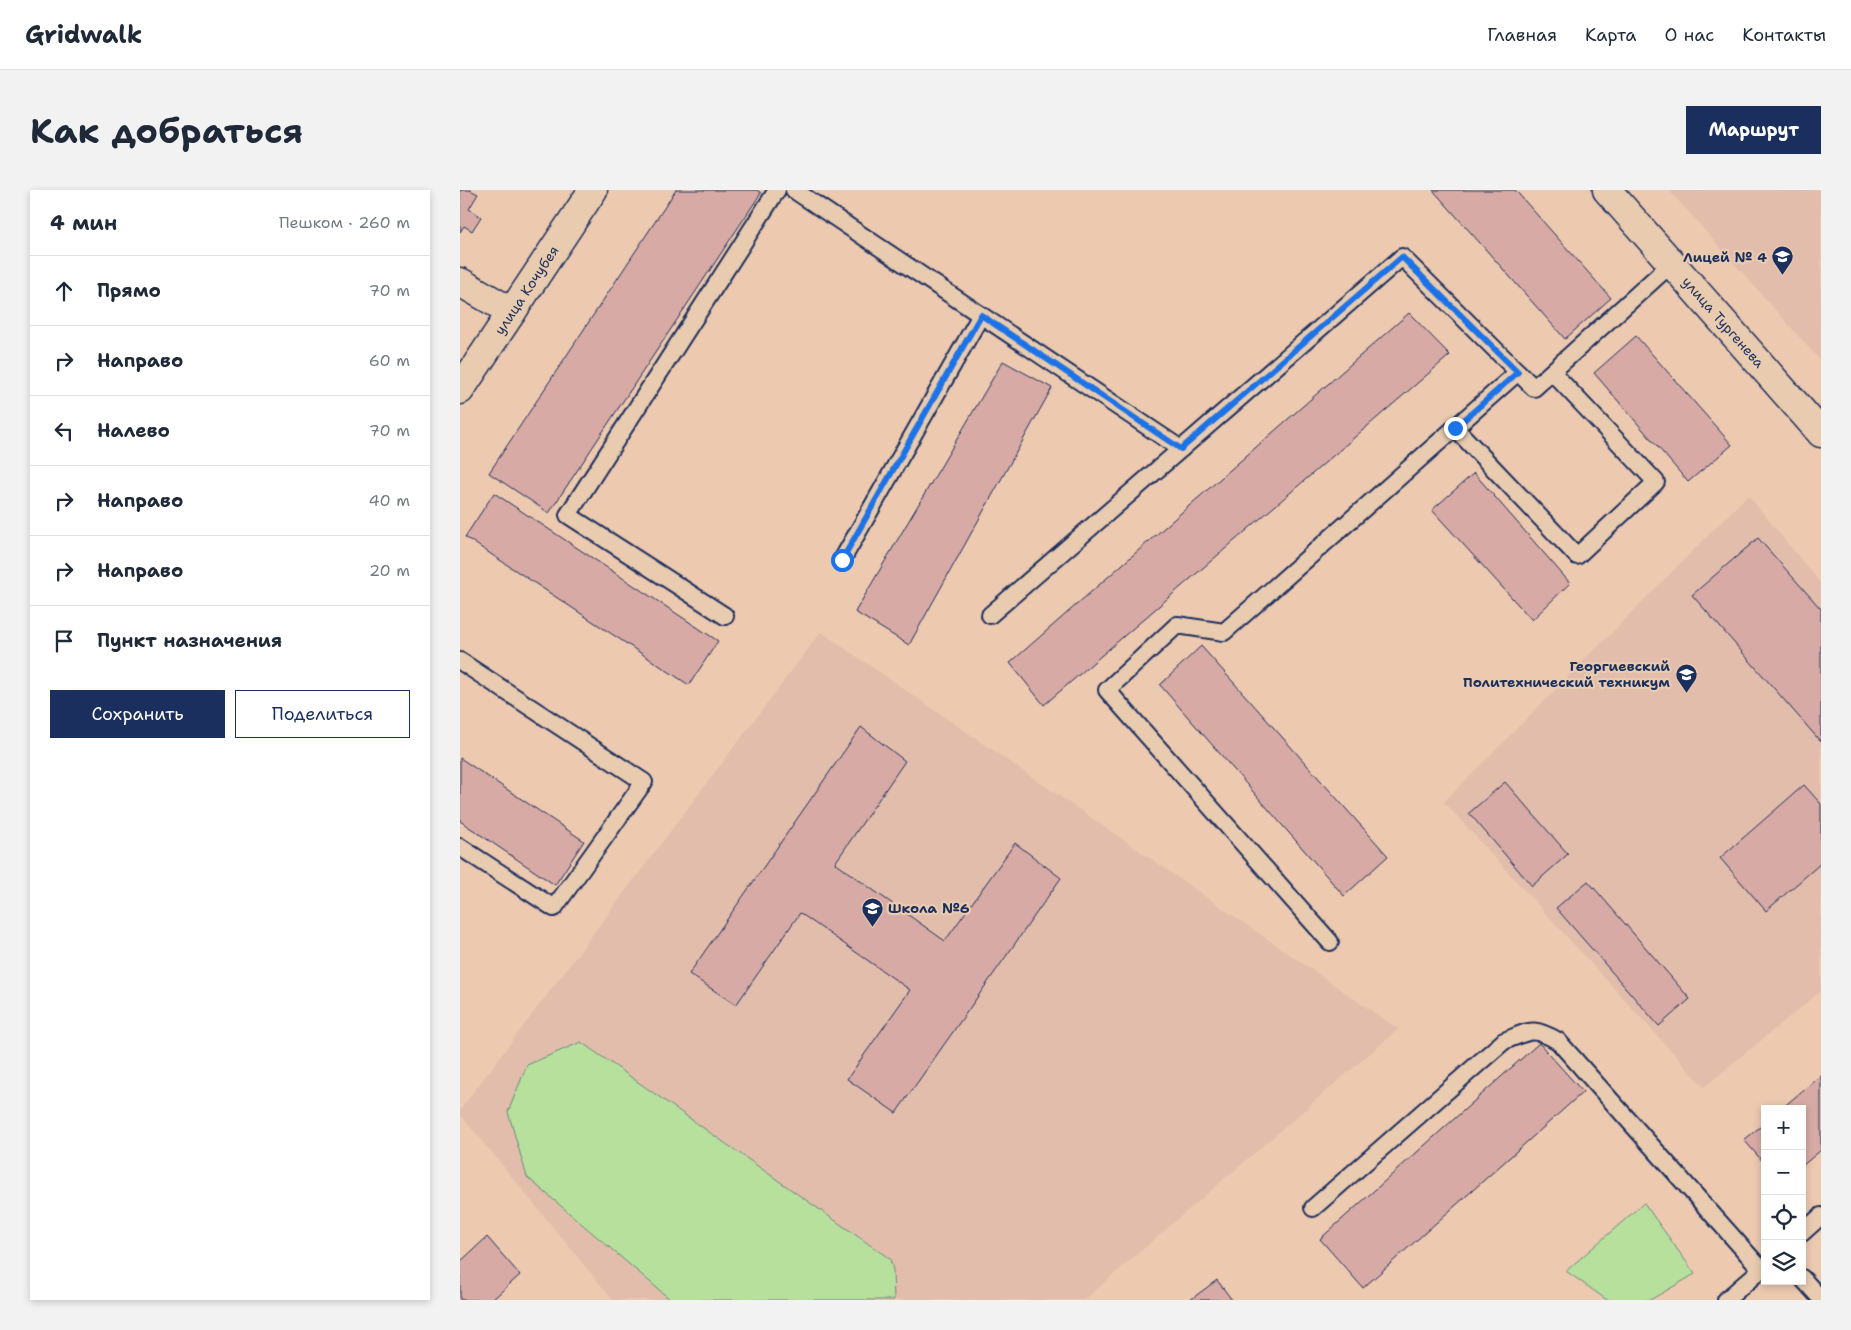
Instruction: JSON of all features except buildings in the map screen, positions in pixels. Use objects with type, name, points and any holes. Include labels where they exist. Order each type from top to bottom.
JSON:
[{"type":"street","name":"улица Кочубея","points":[[460,390],[593,190]]},
{"type":"street","name":"улица Тургенева","points":[[1607,190],[1821,433]]},
{"type":"street","points":[[460,282],[512,312]]},
{"type":"lane","points":[[725,616],[568,515],[776,190]]},
{"type":"lane","points":[[794,190],[1181,449]]},
{"type":"lane","points":[[990,615],[1402,257],[1534,388],[1672,263]]},
{"type":"lane","points":[[842,560],[981,315]]},
{"type":"lane","points":[[1330,942],[1107,690],[1177,625],[1224,632],[1518,372]]},
{"type":"lane","points":[[1455,428],[1577,556],[1656,482],[1552,372]]},
{"type":"lane","points":[[460,662],[644,782],[554,908],[460,847]]},
{"type":"lane","points":[[1313,1208],[1504,1041],[1530,1030],[1542,1031],[1558,1041],[1761,1265]]},
{"type":"lane","points":[[1806,1229],[1821,1216]]},
{"type":"lane","points":[[1726,1300],[1761,1269]]},
{"type":"lane","points":[[1806,1282],[1821,1299]]},
{"type":"shaded area","name":"Лицей № 4","points":[[1669,190],[1821,190],[1821,361]]},
{"type":"shaded area","name":"Георгиевский Политехнический техникум","points":[[1748,495],[1821,584],[1821,991],[1704,1087],[1444,802]]},
{"type":"shaded area","points":[[821,632],[1398,1029],[1084,1300],[613,1300],[460,1114],[460,1110]]},
{"type":"green space","points":[[581,1042],[890,1259],[893,1270],[894,1300],[671,1300],[527,1177],[508,1112],[527,1065]]},
{"type":"green space","points":[[1644,1203],[1695,1274],[1650,1300],[1607,1300],[1566,1271]]},
{"type":"place","name":"Лицей № 4","points":[[1783,276]]},
{"type":"place","name":"Георгиевский Политехнический техникум","points":[[1686,693]]},
{"type":"place","name":"Школа №6","points":[[872,927]]},
{"type":"route","points":[[842,560],[981,315],[1181,449],[1402,257],[1518,372],[1455,428]]}]
